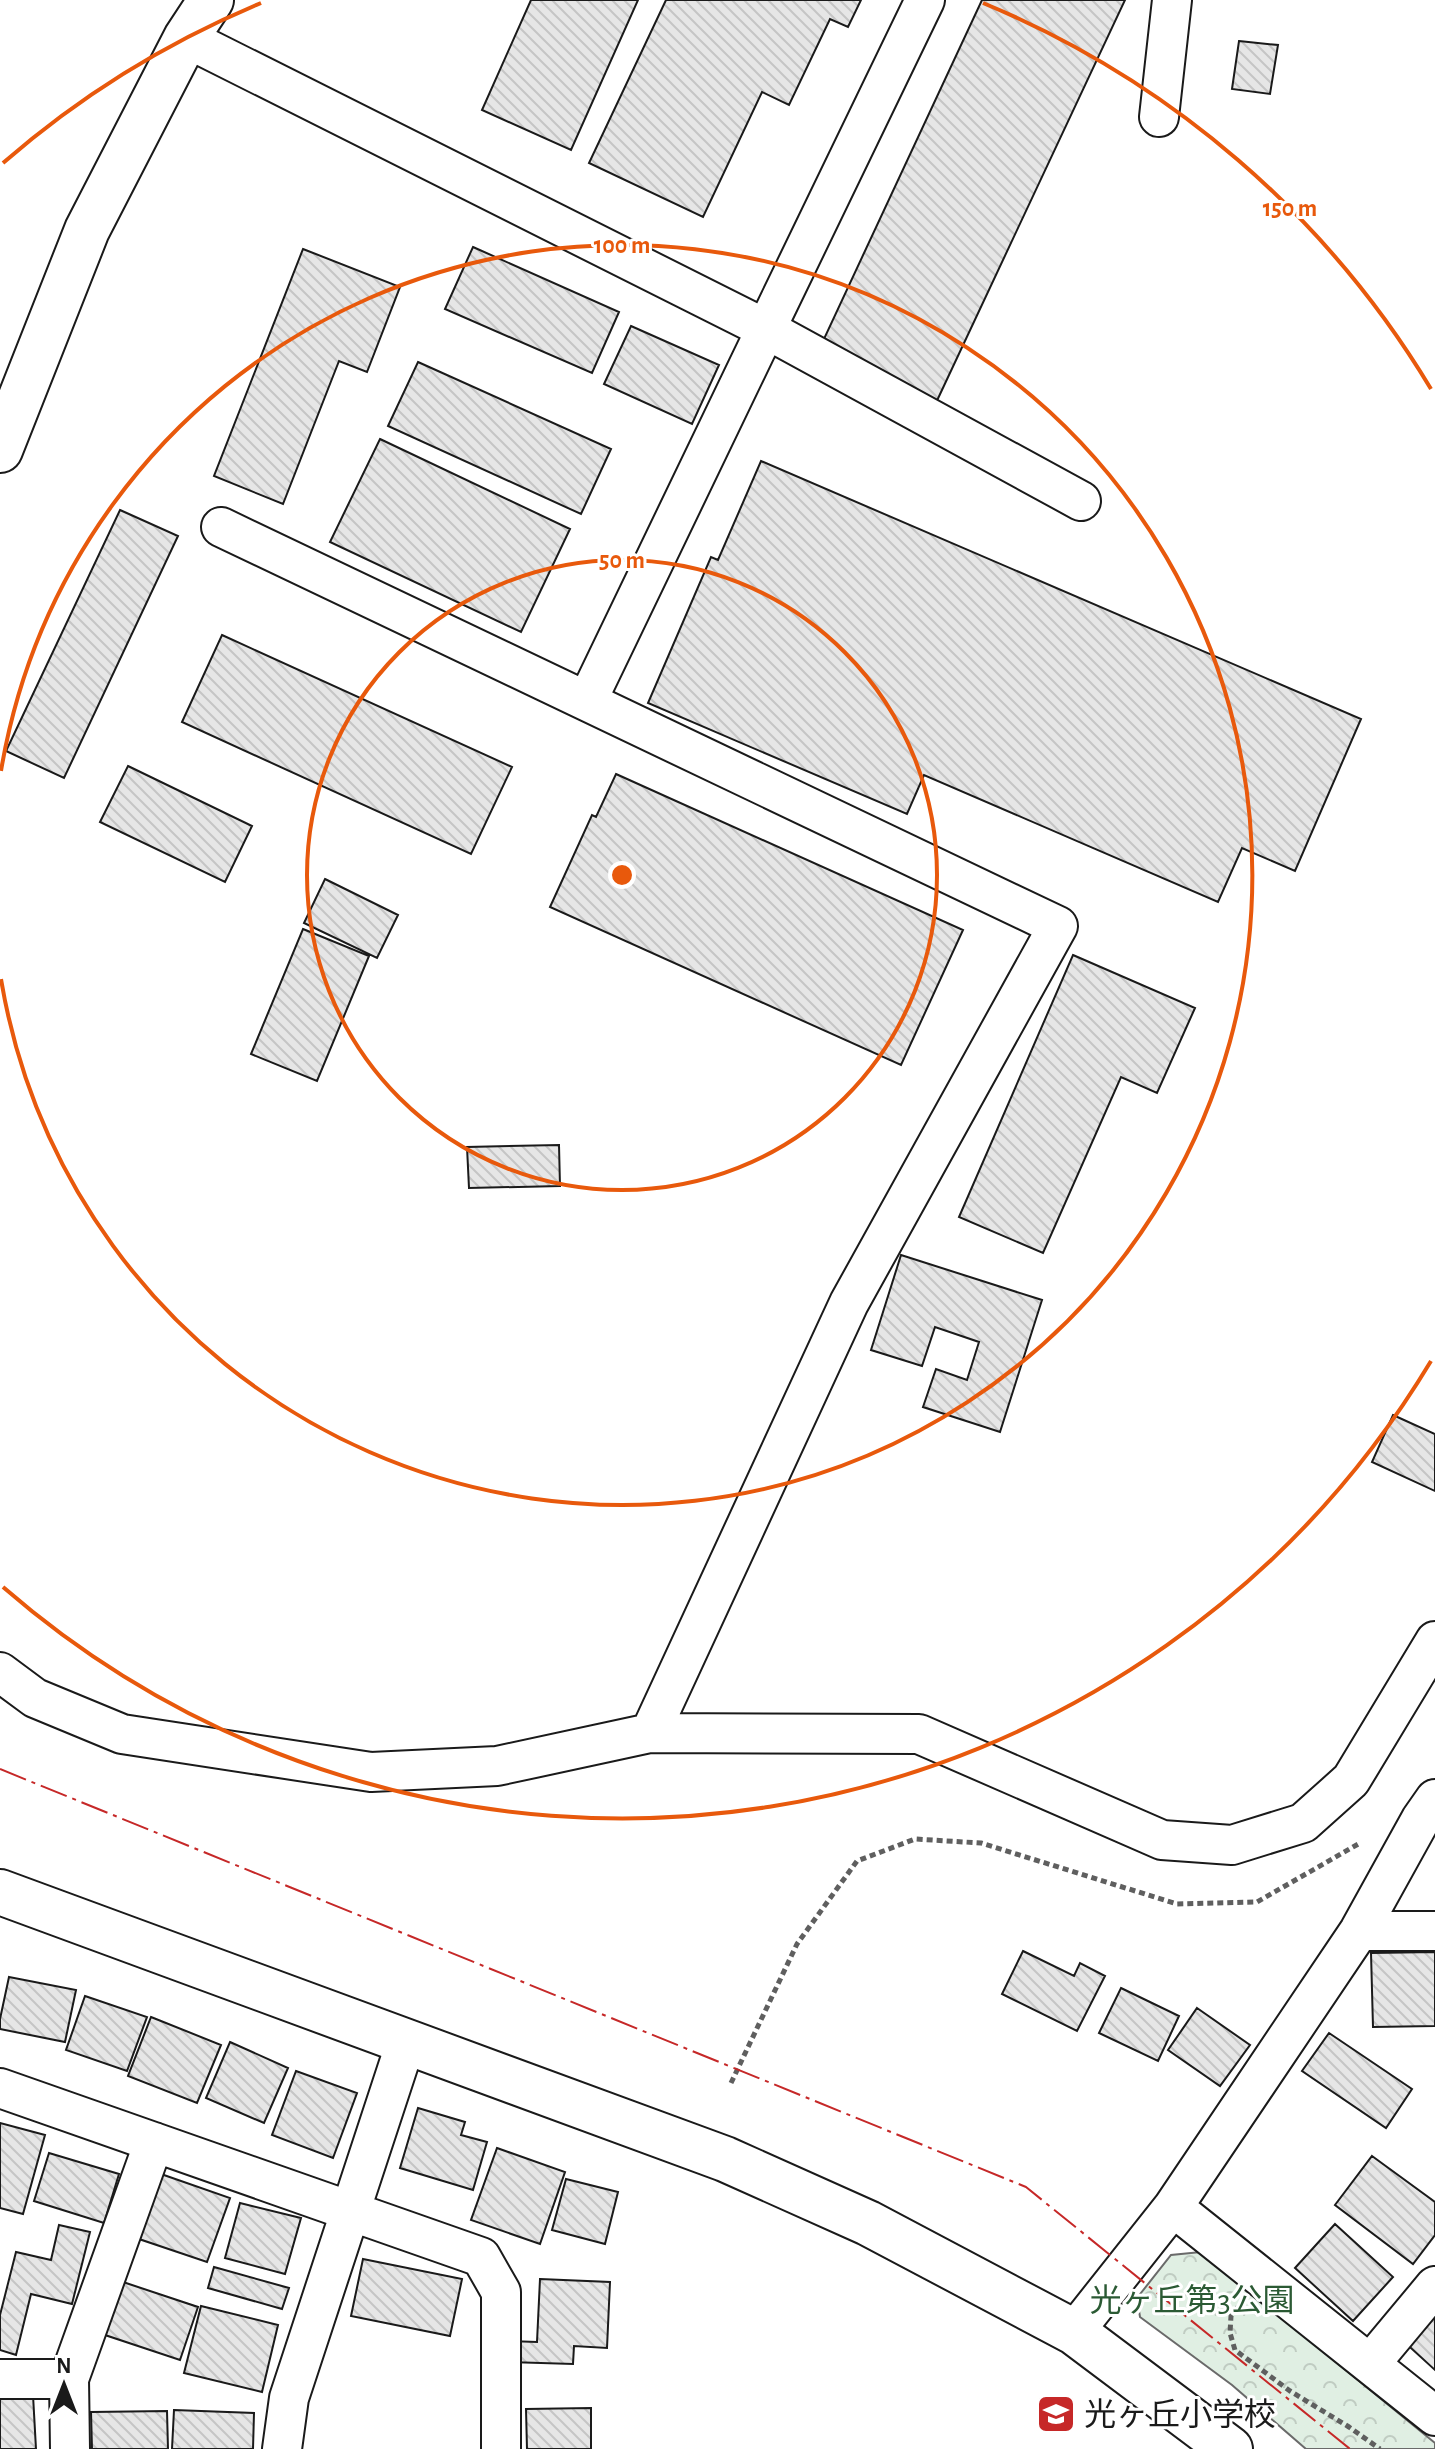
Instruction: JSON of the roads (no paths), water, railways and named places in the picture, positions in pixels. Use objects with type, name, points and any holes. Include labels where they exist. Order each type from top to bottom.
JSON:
[{"type":"street","points":[[0,450],[87,230],[186,38],[211,0]]},
{"type":"street","points":[[587,701],[925,0]]},
{"type":"street","points":[[1159,117],[1172,0]]},
{"type":"street","points":[[186,38],[766,329],[1081,501]]},
{"type":"street","points":[[221,527],[1058,926],[849,1303],[650,1733]]},
{"type":"street","points":[[0,1672],[35,1698],[122,1734],[371,1772],[497,1766],[650,1733],[919,1734],[1162,1840],[1232,1845],[1303,1823],[1351,1780],[1435,1641]]},
{"type":"street","points":[[1074,2332],[1173,2207],[1359,1931],[1435,1799]]},
{"type":"street","points":[[0,1892],[725,2159],[868,2223],[1074,2332],[1230,2449]]},
{"type":"street","points":[[1359,1931],[1435,1931]]},
{"type":"street","points":[[282,2449],[289,2398],[406,2042]]},
{"type":"street","points":[[0,2088],[481,2257],[501,2292],[501,2449]]},
{"type":"street","points":[[70,2449],[69,2379],[154,2142]]},
{"type":"street","points":[[1173,2207],[1435,2416]]},
{"type":"street","points":[[1370,2364],[1435,2286]]},
{"type":"street","points":[[0,2379],[69,2379]]},
{"type":"place","name":"光ヶ丘小学校","points":[[1056,2414]]},
{"type":"park label","name":"光ヶ丘第3公園","points":[[1192,2300]]}]
